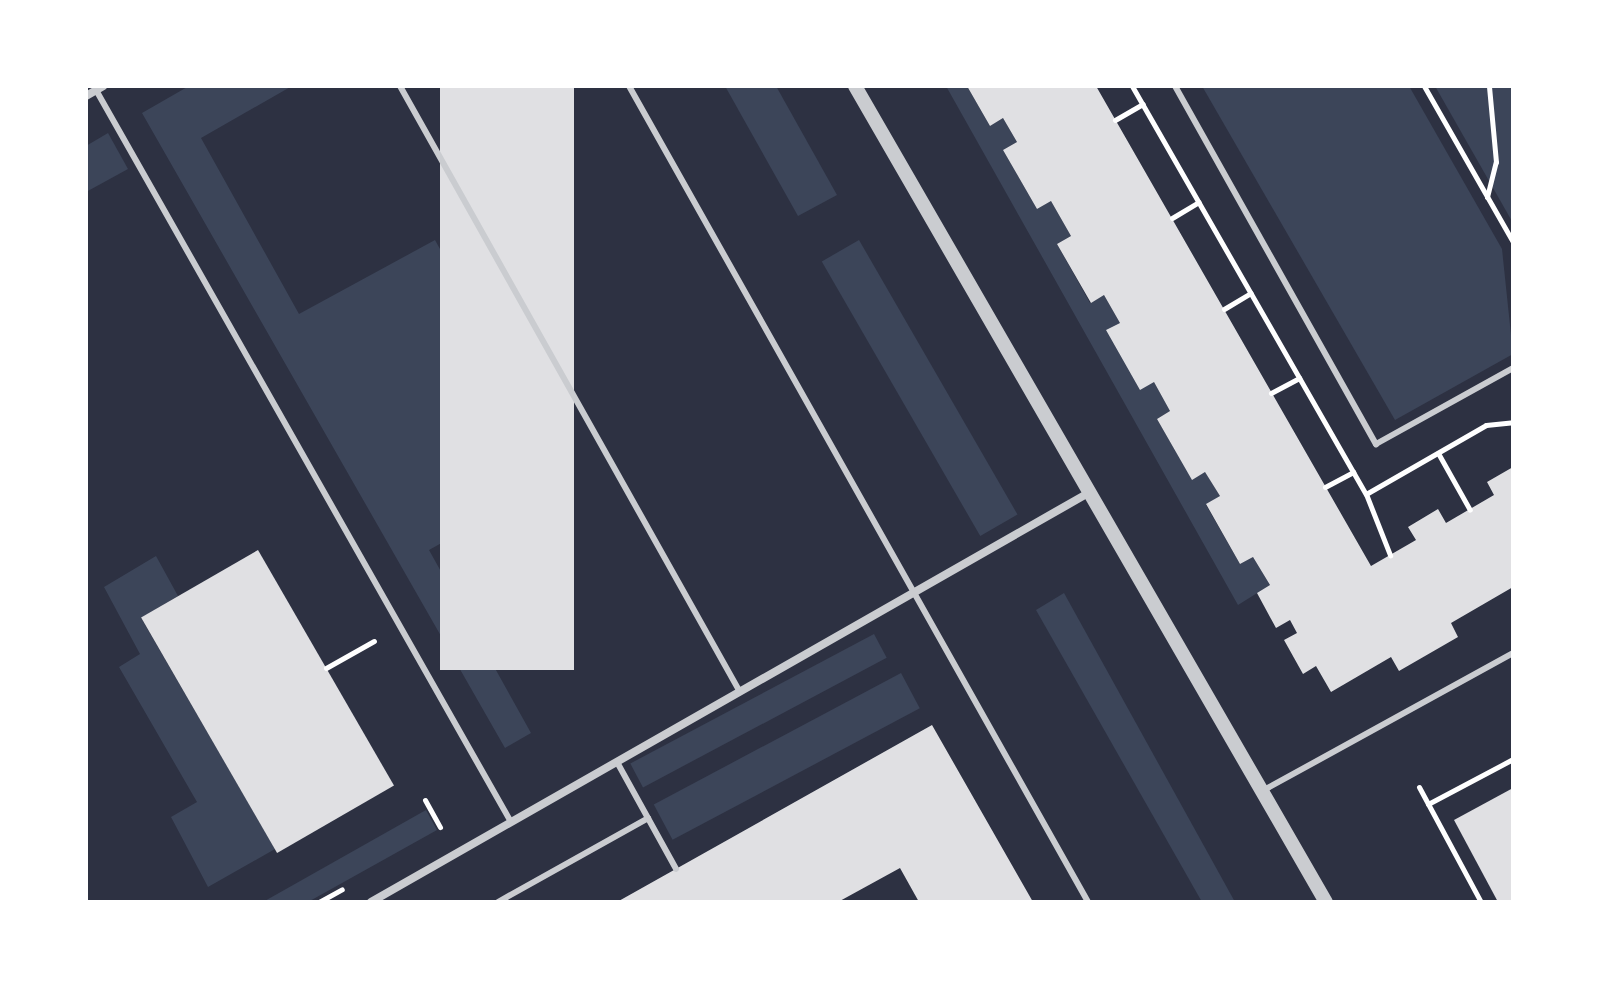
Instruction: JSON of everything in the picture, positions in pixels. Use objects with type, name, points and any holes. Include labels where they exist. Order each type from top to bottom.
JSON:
[{"type":"street","points":[[855,86],[1326,902]]},
{"type":"street","points":[[86,96],[99,88]]},
{"type":"street","points":[[371,902],[1091,492]]},
{"type":"lane","points":[[400,86],[740,692]]},
{"type":"lane","points":[[629,86],[1088,902]]},
{"type":"lane","points":[[1175,86],[1376,444],[1513,368]]},
{"type":"lane","points":[[99,88],[511,822]]},
{"type":"lane","points":[[1263,791],[1513,653]]},
{"type":"lane","points":[[617,762],[676,869]]},
{"type":"lane","points":[[498,902],[648,818]]},
{"type":"path","points":[[1424,86],[1513,242]]},
{"type":"path","points":[[1487,197],[1496,162],[1489,86]]},
{"type":"path","points":[[1115,120],[1143,104]]},
{"type":"path","points":[[1172,218],[1199,202]]},
{"type":"path","points":[[1224,309],[1251,293]]},
{"type":"path","points":[[1271,393],[1299,378]]},
{"type":"path","points":[[1438,453],[1470,510]]},
{"type":"path","points":[[1325,487],[1353,472]]},
{"type":"path","points":[[1366,494],[1390,555]]},
{"type":"path","points":[[326,668],[400,626]]},
{"type":"path","points":[[1428,804],[1513,759]]},
{"type":"path","points":[[1419,787],[1481,902]]},
{"type":"shaded area","points":[[189,86],[292,86],[201,138],[299,314],[435,240],[565,474],[429,550],[531,733],[505,748],[142,113]]},
{"type":"shaded area","points":[[725,86],[776,86],[837,195],[798,216]]},
{"type":"shaded area","points":[[946,86],[967,86],[990,126],[1003,118],[1017,142],[1003,150],[1037,209],[1051,201],[1071,236],[1057,244],[1090,303],[1104,295],[1120,323],[1107,330],[1154,382],[1170,411],[1157,419],[1192,479],[1205,472],[1220,496],[1206,505],[1240,564],[1253,557],[1270,585],[1238,605]]},
{"type":"shaded area","points":[[1202,86],[1409,86],[1502,249],[1513,354],[1395,420]]},
{"type":"shaded area","points":[[1435,86],[1513,86],[1513,223]]},
{"type":"shaded area","points":[[108,133],[128,169],[86,192],[86,146]]},
{"type":"shaded area","points":[[859,240],[1018,515],[980,536],[822,262]]},
{"type":"shaded area","points":[[156,556],[178,596],[141,618],[275,849],[208,887],[171,817],[197,802],[119,667],[140,654],[104,587]]},
{"type":"shaded area","points":[[1064,593],[1235,902],[1202,902],[1036,610]]},
{"type":"shaded area","points":[[874,634],[887,658],[643,787],[630,764]]},
{"type":"shaded area","points":[[901,673],[920,708],[673,840],[654,804]]},
{"type":"shaded area","points":[[426,810],[437,830],[308,902],[263,902]]},
{"type":"building","points":[[440,86],[574,86],[574,670],[440,670]]},
{"type":"building","points":[[967,86],[1096,86],[1371,566],[1416,540],[1408,527],[1438,509],[1446,523],[1494,495],[1487,482],[1513,467],[1513,587],[1451,623],[1458,637],[1399,671],[1391,657],[1331,692],[1316,666],[1303,674],[1284,640],[1297,633],[1290,620],[1276,628],[1257,593],[1270,585],[1253,557],[1240,564],[1206,504],[1220,496],[1205,472],[1192,480],[1157,419],[1170,411],[1154,382],[1140,390],[1106,330],[1120,323],[1104,295],[1091,303],[1057,244],[1071,236],[1051,201],[1037,209],[1003,150],[1017,142],[1003,118],[990,126]]},
{"type":"building","points":[[258,550],[394,786],[277,853],[141,618]]},
{"type":"building","points":[[932,725],[1033,902],[919,902],[900,868],[838,902],[617,902]]},
{"type":"building","points":[[1513,788],[1513,902],[1498,902],[1454,820]]}]
